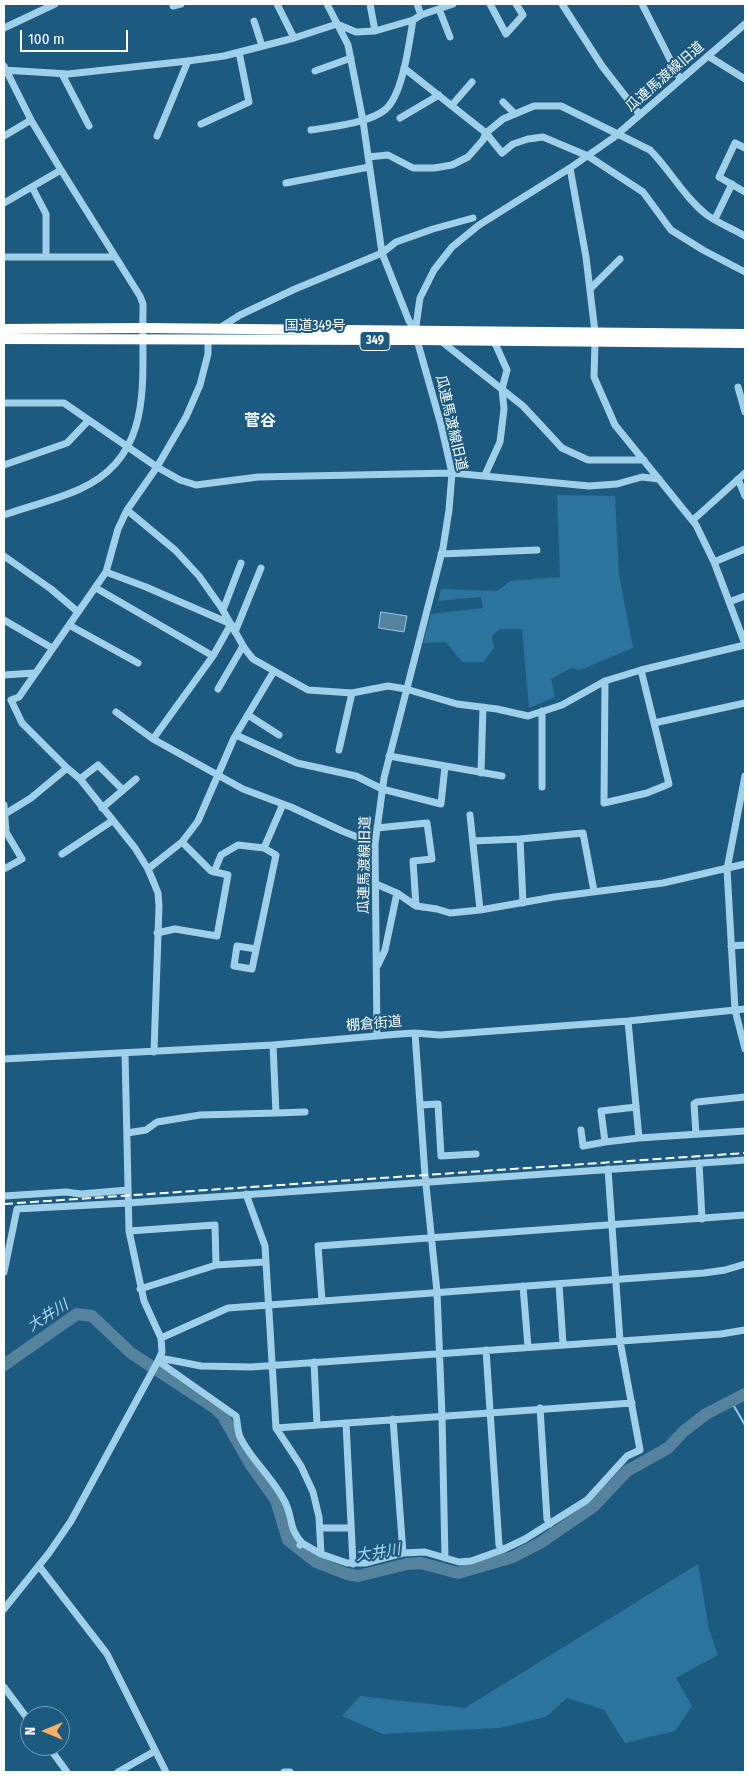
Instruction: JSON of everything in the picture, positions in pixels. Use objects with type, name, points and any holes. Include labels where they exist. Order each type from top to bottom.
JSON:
[{"type":"highway","name":"国道349号","points":[[4,329],[218,329],[417,335],[595,337],[745,343]]},
{"type":"highway","name":"国道349号","points":[[4,339],[208,341],[417,335],[440,340],[494,341],[745,334]]},
{"type":"street","points":[[4,28],[55,4]]},
{"type":"street","points":[[173,6],[181,4]]},
{"type":"street","points":[[277,4],[294,38]]},
{"type":"street","points":[[327,4],[348,45],[351,58],[363,121],[382,253],[409,321],[417,335]]},
{"type":"street","points":[[370,4],[375,31]]},
{"type":"street","points":[[417,4],[421,15]]},
{"type":"street","points":[[4,68],[68,74],[188,61],[239,52],[294,38],[337,24],[356,32],[375,31],[413,20],[421,15],[453,4]]},
{"type":"street","points":[[490,4],[506,34],[523,15],[516,4]]},
{"type":"street","points":[[562,4],[602,66],[640,115]]},
{"type":"street","points":[[642,4],[680,79]]},
{"type":"street","points":[[439,9],[450,37]]},
{"type":"street","points":[[311,130],[363,121],[386,109],[397,92],[404,68],[413,20]]},
{"type":"street","points":[[254,21],[262,46]]},
{"type":"street","name":"瓜連馬渡線旧道","points":[[377,1036],[378,965],[375,844],[382,789],[441,554],[449,510],[452,473],[417,335],[420,298],[434,270],[452,248],[479,225],[588,156],[744,28]]},
{"type":"street","points":[[200,124],[249,102],[239,52]]},
{"type":"street","points":[[708,56],[745,79]]},
{"type":"street","points":[[315,71],[351,58]]},
{"type":"street","points":[[157,136],[188,61]]},
{"type":"street","points":[[4,68],[31,120],[140,296],[143,304],[143,394],[141,408],[137,428],[118,461],[101,477],[80,489],[4,515]]},
{"type":"street","points":[[404,68],[452,104],[486,133],[502,153],[513,144],[543,137],[588,156],[643,192],[671,230],[745,272]]},
{"type":"street","points":[[62,74],[89,126]]},
{"type":"street","points":[[452,104],[472,82]]},
{"type":"street","points":[[400,118],[439,95]]},
{"type":"street","points":[[503,102],[514,114]]},
{"type":"street","points":[[368,157],[388,155],[413,168],[434,168],[452,165],[468,157],[486,133],[514,114],[534,106],[561,106],[650,150],[680,188],[707,215],[745,236]]},
{"type":"street","points":[[4,136],[31,120]]},
{"type":"street","points":[[745,148],[735,143],[719,176],[745,192]]},
{"type":"street","points":[[286,183],[369,167]]},
{"type":"street","points":[[127,510],[157,534],[200,576],[253,659],[308,690],[352,693],[388,686],[406,689],[457,704],[528,716],[562,704],[605,681],[745,644],[714,562],[693,520],[615,425],[594,377],[595,337],[591,288],[570,168]]},
{"type":"street","points":[[4,203],[61,170]]},
{"type":"street","points":[[715,219],[732,184]]},
{"type":"street","points":[[32,187],[46,214],[46,257]]},
{"type":"street","points":[[218,329],[240,315],[288,292],[382,253],[396,242],[473,218]]},
{"type":"street","points":[[4,257],[115,257]]},
{"type":"street","points":[[591,288],[620,259]]},
{"type":"street","points":[[440,340],[523,406],[562,448],[588,460],[644,460]]},
{"type":"street","points":[[154,1052],[158,894],[148,869],[135,848],[80,779],[66,768],[22,723],[7,701],[19,697],[106,572],[118,529],[127,510],[157,467],[186,417],[200,385],[208,354],[208,341]]},
{"type":"street","points":[[485,475],[500,442],[504,409],[502,389],[507,370],[494,341]]},
{"type":"street","points":[[738,387],[745,412]]},
{"type":"street","points":[[4,403],[64,403],[157,467],[180,480],[196,485],[258,476],[452,473],[589,486],[617,484],[642,477],[659,479]]},
{"type":"street","points":[[4,465],[67,443],[89,420]]},
{"type":"street","points":[[693,520],[745,473]]},
{"type":"street","points":[[738,480],[745,496]]},
{"type":"street","points":[[714,562],[745,549]]},
{"type":"street","points":[[441,554],[536,550]]},
{"type":"street","points":[[4,556],[51,589],[78,612]]},
{"type":"street","points":[[222,610],[241,563]]},
{"type":"street","points":[[235,632],[261,568]]},
{"type":"street","points":[[106,572],[146,587],[231,624]]},
{"type":"street","points":[[96,588],[213,656]]},
{"type":"street","points":[[729,602],[745,596]]},
{"type":"street","points":[[4,620],[52,648]]},
{"type":"street","points":[[153,739],[213,656],[231,624]]},
{"type":"street","points":[[69,625],[138,663]]},
{"type":"street","points":[[218,689],[243,646]]},
{"type":"street","points":[[605,681],[604,804],[647,794],[669,784],[641,670]]},
{"type":"street","points":[[148,869],[182,842],[198,822],[236,735],[274,671]]},
{"type":"street","points":[[4,675],[34,673]]},
{"type":"street","points":[[338,750],[352,693]]},
{"type":"street","points":[[654,723],[745,703]]},
{"type":"street","points":[[482,772],[483,707]]},
{"type":"street","points":[[542,711],[542,787]]},
{"type":"street","points":[[116,712],[153,739],[243,790],[282,804],[375,844]]},
{"type":"street","points":[[248,715],[279,735]]},
{"type":"street","points":[[236,735],[297,763],[356,776],[382,789],[441,804],[445,766]]},
{"type":"street","points":[[389,756],[502,776]]},
{"type":"street","points":[[80,779],[98,765],[122,790]]},
{"type":"street","points":[[5,814],[31,798],[66,768]]},
{"type":"street","points":[[745,776],[727,869],[735,1010],[745,1050]]},
{"type":"street","points":[[102,808],[136,779]]},
{"type":"street","points":[[264,848],[282,804]]},
{"type":"street","points":[[4,805],[5,833],[22,859],[4,869]]},
{"type":"street","points":[[470,815],[480,910]]},
{"type":"street","points":[[62,854],[112,821]]},
{"type":"street","points":[[377,828],[427,824],[432,859],[413,861],[416,906]]},
{"type":"street","points":[[473,841],[583,833],[594,892]]},
{"type":"street","points":[[520,839],[523,903]]},
{"type":"street","points":[[158,933],[175,929],[217,936],[228,875],[211,872],[182,842]]},
{"type":"street","points":[[214,872],[221,855],[238,845],[264,848],[276,856],[256,949]]},
{"type":"street","points":[[376,884],[398,893],[416,906],[450,913],[663,883],[745,864]]},
{"type":"street","points":[[378,965],[385,950],[398,893]]},
{"type":"street","points":[[731,946],[745,945]]},
{"type":"street","name":"棚倉街道","points":[[4,1059],[273,1045],[415,1033],[440,1036],[628,1021],[745,1009]]},
{"type":"street","points":[[628,1021],[639,1138]]},
{"type":"street","points":[[415,1033],[425,1182],[437,1292],[445,1558]]},
{"type":"street","points":[[273,1045],[276,1113]]},
{"type":"street","points":[[4,1609],[71,1521],[153,1371],[162,1346],[162,1338],[140,1289],[129,1231],[125,1054]]},
{"type":"street","points":[[696,1134],[694,1104],[697,1102],[745,1097]]},
{"type":"street","points":[[420,1105],[438,1104],[440,1156],[476,1154]]},
{"type":"street","points":[[605,1142],[601,1111],[636,1107]]},
{"type":"street","points":[[127,1133],[146,1130],[157,1122],[200,1115],[305,1112]]},
{"type":"street","points":[[581,1130],[583,1146],[639,1138],[745,1130]]},
{"type":"street","points":[[4,1272],[17,1209],[745,1160]]},
{"type":"street","points":[[699,1163],[702,1218]]},
{"type":"street","points":[[158,1360],[236,1416],[240,1438],[281,1496],[289,1513],[292,1530],[301,1544],[321,1554],[353,1564],[365,1563],[403,1553],[425,1552],[459,1562],[470,1561],[502,1550],[525,1539],[587,1500],[627,1456],[640,1450],[620,1341],[608,1169]]},
{"type":"street","points":[[4,1196],[66,1192],[81,1194],[128,1190]]},
{"type":"street","points":[[246,1194],[264,1246],[276,1428],[301,1466],[313,1492],[318,1511],[321,1554]]},
{"type":"street","points":[[322,1300],[318,1246],[745,1215]]},
{"type":"street","points":[[129,1231],[215,1225],[216,1266]]},
{"type":"street","points":[[140,1289],[216,1266],[265,1262]]},
{"type":"street","points":[[162,1338],[228,1308],[704,1273],[725,1270],[745,1264]]},
{"type":"street","points":[[559,1284],[563,1344]]},
{"type":"street","points":[[524,1286],[528,1347]]},
{"type":"street","points":[[158,1360],[202,1366],[272,1366],[721,1334],[745,1330]]},
{"type":"street","points":[[486,1350],[499,1545],[502,1550]]},
{"type":"street","points":[[314,1362],[318,1425]]},
{"type":"street","points":[[276,1428],[632,1402]]},
{"type":"street","points":[[540,1408],[547,1519],[550,1524]]},
{"type":"street","points":[[393,1419],[403,1553]]},
{"type":"street","points":[[346,1422],[353,1564]]},
{"type":"street","points":[[320,1528],[351,1528]]},
{"type":"street","points":[[38,1566],[106,1654],[166,1772]]},
{"type":"street","points":[[4,1687],[20,1709]]},
{"type":"street","points":[[118,1772],[155,1751]]},
{"type":"street","points":[[55,1756],[67,1772]]},
{"type":"street","points":[[284,1772],[290,1772]]},
{"type":"shaded area","points":[[557,495],[615,496],[619,575],[633,648],[580,670],[571,668],[551,679],[555,697],[529,708],[522,629],[500,629],[492,636],[494,648],[483,662],[462,662],[446,642],[423,643],[431,614],[483,608],[481,597],[438,601],[441,589],[497,591],[510,581],[560,577]]},
{"type":"shaded area","points":[[381,612],[407,616],[404,632],[379,628]]},
{"type":"shaded area","points":[[698,1564],[709,1629],[718,1655],[676,1678],[692,1706],[675,1731],[625,1743],[604,1710],[567,1698],[546,1717],[499,1728],[383,1734],[342,1716],[360,1696],[465,1708]]},
{"type":"waterway","name":"大井川","points":[[4,1365],[77,1314],[92,1316],[131,1353],[215,1408],[223,1416],[252,1467],[276,1500],[288,1540],[316,1562],[347,1574],[358,1576],[407,1564],[421,1563],[458,1573],[513,1557],[540,1543],[594,1506],[627,1471],[668,1448],[684,1431],[706,1414],[745,1394]]},
{"type":"waterway","points":[[731,1401],[745,1425]]},
{"type":"railway","points":[[4,1204],[745,1153]]},
{"type":"district","name":"菅谷","points":[[260,422]]}]
